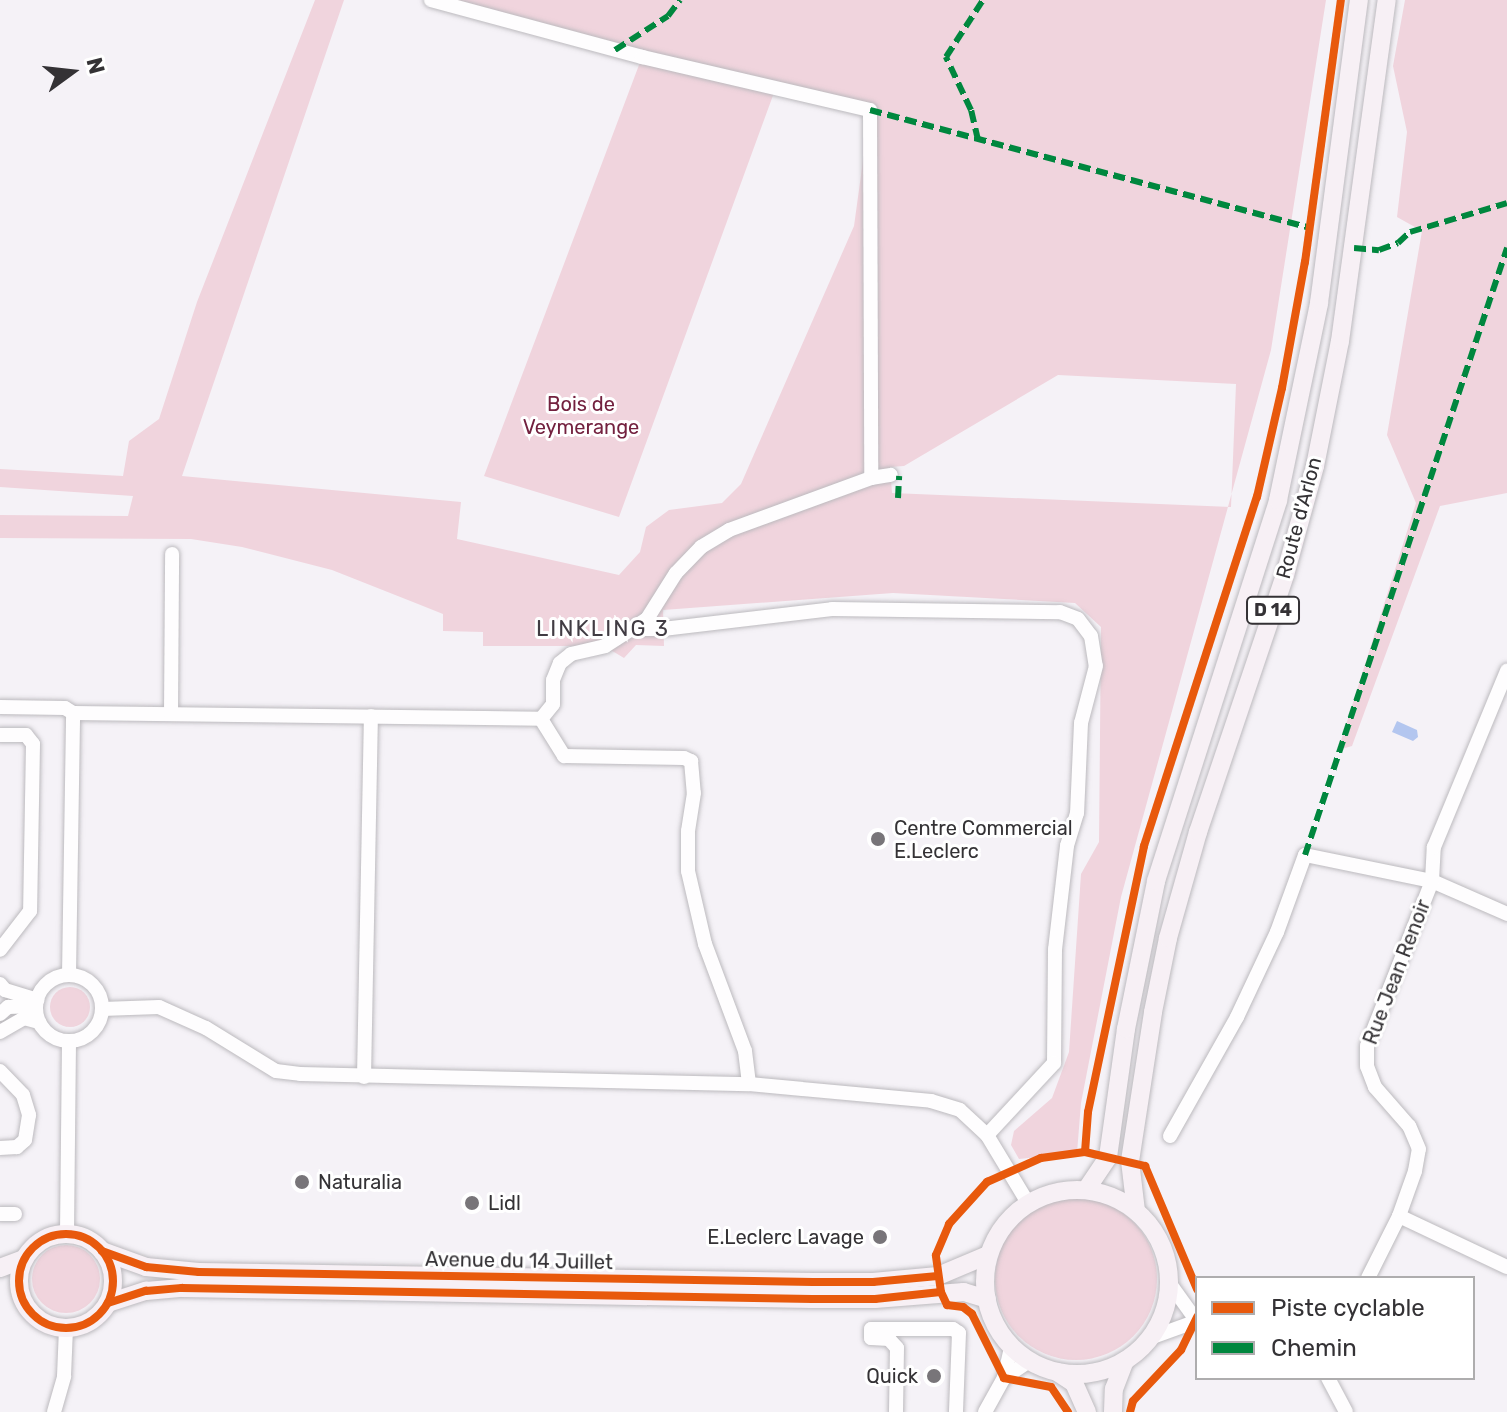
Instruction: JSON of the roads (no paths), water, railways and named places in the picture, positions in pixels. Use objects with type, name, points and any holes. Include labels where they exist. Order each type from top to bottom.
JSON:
[{"type":"main road","name":"Route d'Arlon","points":[[1086,1190],[1108,1157],[1126,1029],[1156,881],[1278,500],[1319,303],[1359,0]]},
{"type":"main road","name":"Route d'Arlon","points":[[1136,1211],[1130,1161],[1156,997],[1198,832],[1285,575],[1315,466],[1340,341],[1387,0]]},
{"type":"main road","points":[[1057,1372],[1092,1373],[1125,1361],[1150,1338],[1165,1308],[1168,1281],[1161,1245],[1136,1211],[1113,1197],[1086,1190],[1056,1192],[1028,1203],[1007,1221],[988,1255],[984,1276],[987,1299],[998,1330],[1011,1347],[1029,1361],[1057,1372],[1074,1383],[1087,1412]]},
{"type":"main road","points":[[0,1268],[23,1259],[41,1240],[67,1233],[92,1241],[102,1251],[113,1276],[108,1303],[91,1322],[66,1329],[39,1321],[21,1299],[19,1272],[23,1259]]},
{"type":"main road","name":"Avenue du 14 Juillet","points":[[102,1251],[146,1267],[199,1272],[813,1282],[873,1282],[938,1276],[988,1255]]},
{"type":"main road","name":"Avenue du 14 Juillet","points":[[108,1303],[146,1291],[182,1288],[875,1299],[953,1292],[987,1299]]},
{"type":"main road","points":[[0,1295],[21,1299]]},
{"type":"main road","points":[[1113,1412],[1114,1389],[1125,1361]]},
{"type":"street","points":[[431,0],[615,50],[870,110],[871,478]]},
{"type":"street","points":[[541,719],[553,704],[553,680],[560,663],[571,654],[605,646],[647,619],[676,573],[701,547],[729,530],[871,478],[891,475]]},
{"type":"street","points":[[171,714],[172,554]]},
{"type":"street","points":[[634,629],[663,629],[832,609],[1060,612],[1078,619],[1091,636],[1096,666],[1081,723],[1077,813],[1067,846],[1055,949],[1054,1063],[987,1135]]},
{"type":"street","points":[[1432,881],[1434,847],[1507,671]]},
{"type":"street","points":[[0,707],[65,708],[73,713],[541,719]]},
{"type":"street","points":[[69,975],[73,713]]},
{"type":"street","points":[[364,1077],[371,716]]},
{"type":"street","points":[[541,719],[564,756],[684,758],[691,761],[694,793],[688,871],[705,944],[741,1038],[749,1084]]},
{"type":"street","points":[[0,735],[26,735],[33,744],[30,911],[0,950]]},
{"type":"street","points":[[1170,1136],[1237,1017],[1277,932],[1305,855],[1432,881],[1507,914]]},
{"type":"street","name":"Rue Jean Renoir","points":[[1369,1276],[1399,1216],[1415,1171],[1419,1149],[1409,1126],[1375,1087],[1367,1066],[1367,1046],[1432,881]]},
{"type":"street","points":[[0,1032],[24,1018],[39,1022],[51,1036],[69,1041],[92,1032],[102,1009],[101,999],[89,982],[69,975],[49,982],[37,1003],[39,1022]]},
{"type":"street","points":[[0,984],[5,990],[37,1003]]},
{"type":"street","points":[[0,1014],[8,1007],[37,1003]]},
{"type":"street","points":[[102,1009],[159,1007],[206,1028],[276,1071],[364,1077],[749,1084],[931,1101],[960,1110],[987,1135],[1028,1203]]},
{"type":"street","points":[[67,1233],[69,1041]]},
{"type":"street","points":[[0,1071],[23,1095],[29,1115],[25,1140],[17,1147],[0,1148]]},
{"type":"street","points":[[1399,1216],[1507,1267]]},
{"type":"street","points":[[1168,1281],[1195,1319]]},
{"type":"street","points":[[1150,1338],[1195,1320]]},
{"type":"street","points":[[54,1412],[64,1376],[66,1329]]},
{"type":"street","points":[[896,1412],[897,1348],[889,1339],[871,1338],[871,1329],[953,1329],[959,1333],[956,1412]]},
{"type":"street","points":[[985,1412],[1004,1378],[1011,1347]]},
{"type":"street","points":[[1004,1378],[1029,1361]]},
{"type":"street","points":[[1329,1380],[1346,1412]]},
{"type":"water","points":[[1397,721],[1417,730],[1418,737],[1413,741],[1392,732]]},
{"type":"place","name":"Centre Commercial E.Leclerc","points":[[878,839]]},
{"type":"place","name":"Naturalia","points":[[302,1182]]},
{"type":"place","name":"Lidl","points":[[472,1203]]},
{"type":"place","name":"E.Leclerc Lavage","points":[[880,1237]]},
{"type":"place","name":"Quick","points":[[934,1376]]},
{"type":"district","name":"LINKLING 3","points":[[603,629]]},
{"type":"park label","name":"Bois de Veymerange","points":[[581,416]]}]
